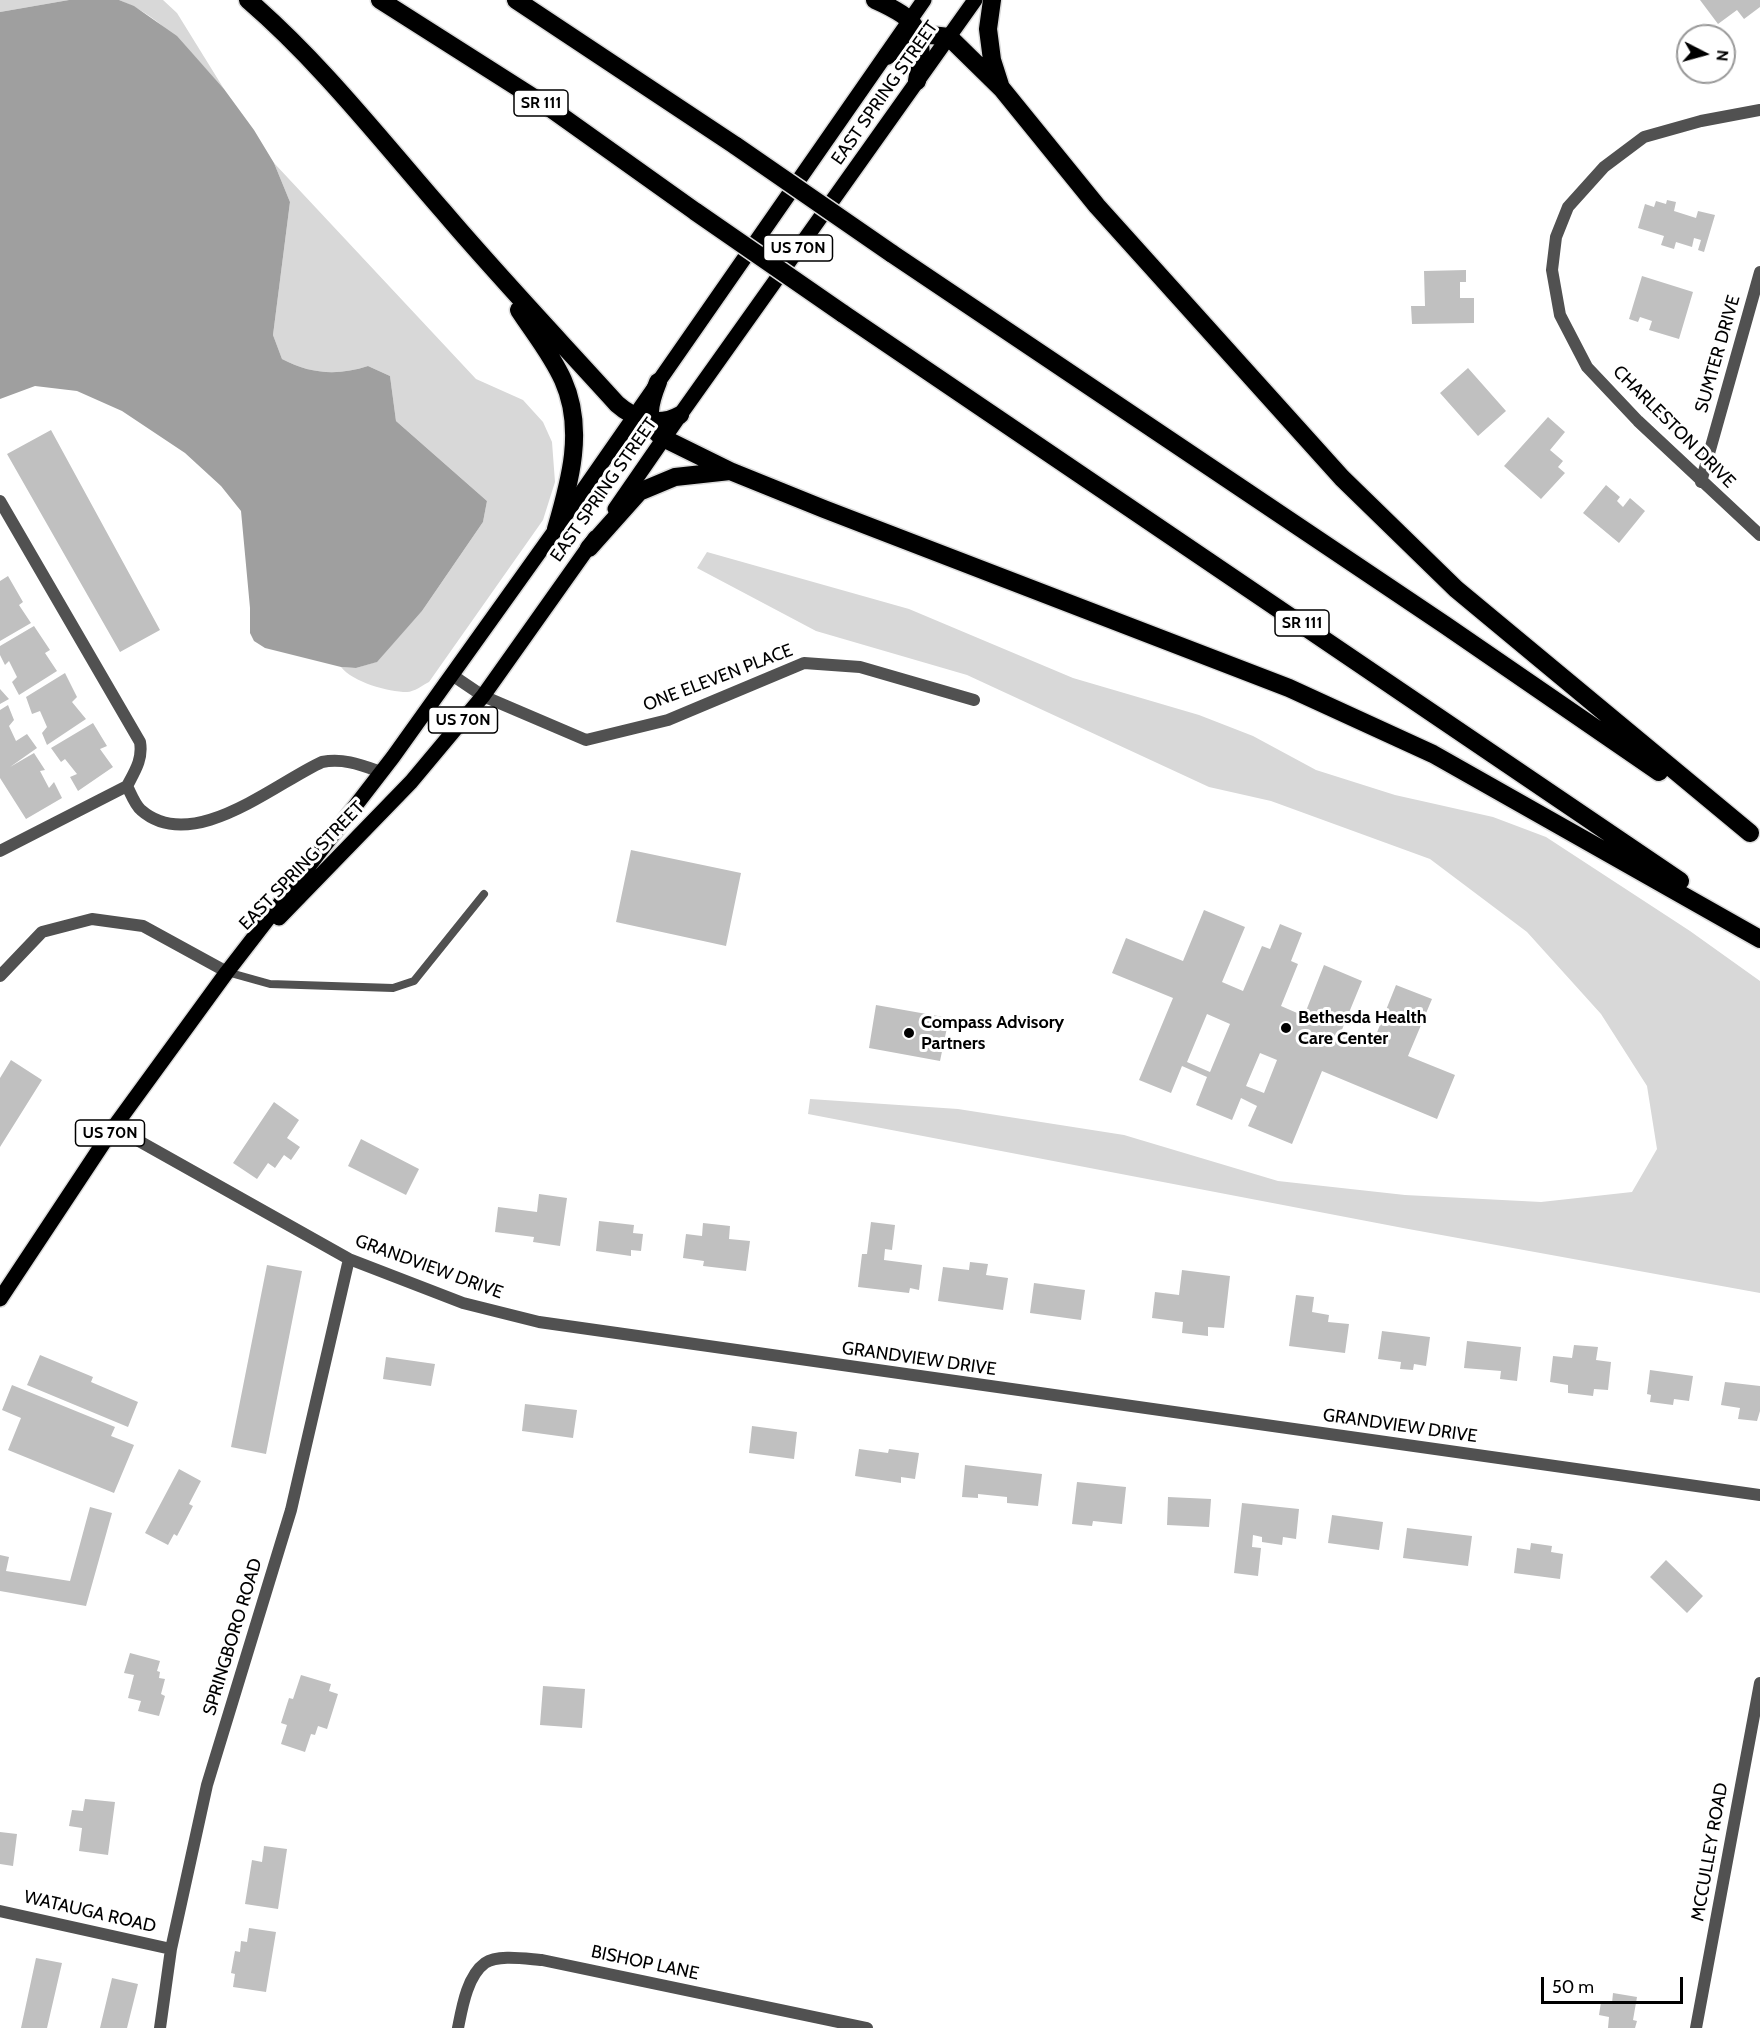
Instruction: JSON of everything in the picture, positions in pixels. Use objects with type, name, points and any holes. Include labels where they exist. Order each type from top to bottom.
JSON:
[{"type":"highway","points":[[248,0],[271,20],[355,107],[486,261],[617,404],[643,418],[664,422],[680,415]]},
{"type":"highway","name":"SR 111","points":[[381,0],[550,108],[842,313],[1760,937]]},
{"type":"highway","points":[[516,0],[1435,618],[1755,837]]},
{"type":"highway","points":[[874,0],[896,10],[915,28],[931,35],[949,37],[1002,89],[1097,206],[1342,478],[1456,589],[1755,837]]},
{"type":"highway","points":[[992,0],[988,29],[992,60],[1002,89]]},
{"type":"highway","points":[[886,56],[915,28]]},
{"type":"highway","points":[[915,28],[921,58],[917,81]]},
{"type":"highway","points":[[486,261],[553,361],[571,401],[574,420],[571,477],[555,529]]},
{"type":"highway","points":[[643,418],[650,414],[658,382]]},
{"type":"highway","points":[[643,418],[663,438],[730,471],[1289,688],[1433,754],[1760,937]]},
{"type":"highway","points":[[589,548],[639,492],[675,477],[730,471]]},
{"type":"main road","name":"EAST SPRING STREET","points":[[915,28],[924,0]]},
{"type":"main road","name":"EAST SPRING STREET","points":[[227,972],[411,782],[483,696],[589,548],[663,438],[975,0]]},
{"type":"main road","name":"EAST SPRING STREET","points":[[658,382],[886,56]]},
{"type":"main road","name":"EAST SPRING STREET","points":[[0,1299],[114,1127],[227,972],[381,772],[555,529],[643,418]]},
{"type":"street","name":"CHARLESTON DRIVE","points":[[1760,110],[1701,121],[1644,137],[1604,166],[1568,207],[1556,237],[1552,270],[1560,315],[1587,367],[1638,422],[1760,535]]},
{"type":"street","name":"SUMTER DRIVE","points":[[1701,482],[1760,272]]},
{"type":"street","points":[[0,501],[140,742],[141,752],[139,763],[127,786],[0,850]]},
{"type":"street","name":"ONE ELEVEN PLACE","points":[[452,675],[483,696],[586,740],[668,720],[804,663],[860,667],[974,700]]},
{"type":"street","points":[[127,786],[140,810],[159,821],[188,826],[226,814],[322,762],[337,760],[352,762],[381,772]]},
{"type":"street","points":[[0,976],[42,932],[92,919],[143,926],[227,972]]},
{"type":"street","name":"GRANDVIEW DRIVE","points":[[114,1127],[349,1259],[463,1303],[539,1322],[1760,1495]]},
{"type":"street","name":"SPRINGBORO ROAD","points":[[160,2028],[171,1949],[207,1785],[291,1510],[349,1259]]},
{"type":"street","name":"MCCULLEY ROAD","points":[[1696,2028],[1760,1683]]},
{"type":"street","name":"WATAUGA ROAD","points":[[0,1911],[171,1949]]},
{"type":"street","name":"BISHOP LANE","points":[[458,2028],[464,1997],[474,1977],[486,1963],[506,1958],[542,1960],[867,2028]]},
{"type":"lane","points":[[227,972],[270,984],[393,988],[414,981],[484,894]]},
{"type":"shaded area","points":[[0,0],[69,0],[0,12]]},
{"type":"shaded area","points":[[69,0],[119,0],[134,6],[177,36],[224,89],[254,130],[274,163],[290,202],[273,335],[282,359],[303,368],[324,372],[346,371],[368,366],[390,376],[396,421],[487,501],[483,522],[422,611],[377,662],[356,668],[341,667],[265,648],[254,641],[250,633],[250,608],[241,511],[221,486],[185,453],[122,411],[77,391],[35,386],[0,399],[0,12]]},
{"type":"shaded area","points":[[119,0],[163,0],[177,13],[224,89],[176,38],[150,16]]},
{"type":"shaded area","points":[[274,163],[476,379],[523,400],[543,422],[552,442],[555,482],[543,520],[429,682],[410,692],[399,692],[362,682],[341,667],[356,668],[376,662],[422,611],[483,522],[487,501],[396,421],[390,376],[368,366],[346,371],[324,372],[303,368],[282,359],[273,335],[290,202]]},
{"type":"shaded area","points":[[707,552],[909,609],[1073,678],[1199,715],[1253,736],[1316,770],[1395,795],[1493,817],[1546,837],[1690,931],[1760,981],[1760,1293],[1403,1228],[808,1114],[810,1099],[958,1109],[1124,1135],[1278,1181],[1405,1195],[1541,1202],[1632,1192],[1657,1149],[1647,1086],[1601,1014],[1527,932],[1430,859],[1271,801],[1209,787],[967,675],[816,631],[697,568]]},
{"type":"building","points":[[1700,0],[1760,0],[1760,7],[1744,19],[1737,10],[1718,24]]},
{"type":"building","points":[[1667,200],[1676,202],[1674,211],[1696,218],[1698,211],[1715,215],[1704,252],[1698,250],[1701,240],[1694,238],[1692,247],[1676,242],[1674,249],[1661,245],[1664,236],[1638,228],[1645,204],[1654,207],[1656,201],[1666,204]]},
{"type":"building","points":[[1466,270],[1466,282],[1460,282],[1460,298],[1474,298],[1474,323],[1412,324],[1411,306],[1425,306],[1424,271]]},
{"type":"building","points":[[1642,276],[1693,292],[1679,339],[1649,330],[1652,321],[1640,317],[1638,322],[1629,319]]},
{"type":"building","points":[[1468,368],[1506,411],[1478,436],[1440,393]]},
{"type":"building","points":[[1548,417],[1565,432],[1550,450],[1563,461],[1558,467],[1565,473],[1541,499],[1504,466]]},
{"type":"building","points":[[51,430],[160,630],[120,652],[7,454]]},
{"type":"building","points":[[1606,485],[1620,497],[1617,501],[1623,507],[1630,498],[1645,511],[1619,543],[1583,513]]},
{"type":"building","points":[[8,576],[23,602],[19,605],[31,623],[0,641],[0,581]]},
{"type":"building","points":[[34,626],[50,650],[45,653],[57,671],[19,695],[12,682],[17,677],[9,661],[5,665],[0,655],[0,646]]},
{"type":"building","points":[[65,673],[77,697],[72,702],[86,719],[47,745],[42,733],[47,727],[40,711],[32,714],[26,697]]},
{"type":"building","points":[[0,689],[9,699],[0,704]]},
{"type":"building","points":[[8,705],[14,720],[9,726],[16,741],[27,734],[37,748],[10,767],[34,753],[45,770],[40,771],[49,788],[54,782],[62,798],[26,819],[0,778],[0,710]]},
{"type":"building","points":[[93,723],[107,746],[100,749],[113,767],[78,791],[70,777],[77,774],[65,759],[61,762],[51,748]]},
{"type":"building","points":[[631,850],[741,873],[726,946],[616,922]]},
{"type":"building","name":"Bethesda Health Care Center","points":[[1204,910],[1245,927],[1222,982],[1243,991],[1262,946],[1270,949],[1280,924],[1302,933],[1291,961],[1298,964],[1281,1006],[1304,1016],[1324,965],[1362,981],[1341,1032],[1372,1045],[1396,985],[1432,999],[1408,1056],[1455,1075],[1437,1119],[1322,1071],[1292,1144],[1248,1126],[1257,1106],[1241,1098],[1232,1120],[1196,1105],[1207,1077],[1182,1066],[1171,1093],[1139,1080],[1173,998],[1112,973],[1126,938],[1183,961]],"holes":[[[1207,1014],[1230,1024],[1210,1072],[1187,1062]],[[1260,1053],[1277,1060],[1264,1093],[1246,1086]]]},
{"type":"building","name":"Compass Advisory Partners","points":[[876,1005],[949,1018],[940,1061],[869,1048]]},
{"type":"building","points":[[11,1060],[42,1080],[0,1147],[0,1078]]},
{"type":"building","points":[[274,1102],[299,1120],[287,1138],[300,1147],[291,1160],[284,1155],[275,1168],[268,1163],[257,1179],[233,1163]]},
{"type":"building","points":[[361,1139],[419,1169],[406,1195],[348,1166]]},
{"type":"building","points":[[539,1194],[567,1198],[560,1246],[533,1242],[534,1237],[495,1232],[498,1207],[537,1212]]},
{"type":"building","points":[[599,1221],[634,1225],[633,1233],[643,1234],[641,1251],[631,1250],[631,1256],[596,1251]]},
{"type":"building","points":[[871,1222],[895,1225],[892,1250],[885,1249],[884,1260],[922,1265],[919,1290],[910,1288],[909,1293],[858,1287],[862,1254],[867,1254]]},
{"type":"building","points":[[703,1223],[730,1226],[729,1239],[750,1241],[746,1271],[703,1266],[704,1261],[683,1258],[686,1234],[702,1236]]},
{"type":"building","points":[[970,1262],[988,1264],[986,1275],[1008,1278],[1003,1310],[938,1301],[943,1267],[969,1270]]},
{"type":"building","points":[[267,1265],[302,1271],[266,1454],[231,1447]]},
{"type":"building","points":[[1182,1270],[1230,1276],[1224,1328],[1208,1327],[1208,1336],[1182,1333],[1183,1322],[1152,1318],[1155,1292],[1179,1295]]},
{"type":"building","points":[[1034,1283],[1085,1290],[1081,1320],[1030,1313]]},
{"type":"building","points":[[1296,1295],[1314,1297],[1312,1312],[1329,1315],[1328,1322],[1349,1324],[1345,1353],[1289,1346]]},
{"type":"building","points":[[1382,1331],[1430,1337],[1426,1366],[1414,1364],[1413,1370],[1400,1369],[1401,1362],[1378,1359]]},
{"type":"building","points":[[1467,1341],[1521,1347],[1517,1381],[1500,1379],[1501,1371],[1464,1368]]},
{"type":"building","points":[[1574,1345],[1598,1347],[1596,1360],[1611,1362],[1608,1390],[1594,1389],[1593,1396],[1568,1393],[1568,1385],[1550,1382],[1553,1356],[1572,1358]]},
{"type":"building","points":[[40,1355],[93,1377],[91,1382],[138,1402],[128,1427],[27,1385]]},
{"type":"building","points":[[386,1357],[435,1364],[431,1386],[383,1379]]},
{"type":"building","points":[[1650,1370],[1693,1376],[1689,1401],[1674,1399],[1673,1405],[1650,1402],[1651,1395],[1647,1394]]},
{"type":"building","points":[[1725,1382],[1760,1386],[1760,1411],[1757,1421],[1738,1419],[1740,1408],[1721,1405]]},
{"type":"building","points":[[12,1385],[115,1427],[111,1436],[134,1445],[114,1493],[8,1450],[21,1418],[2,1410]]},
{"type":"building","points":[[525,1404],[577,1410],[573,1438],[522,1431]]},
{"type":"building","points":[[752,1426],[797,1432],[794,1459],[749,1453]]},
{"type":"building","points":[[859,1449],[888,1453],[889,1449],[919,1453],[915,1479],[901,1477],[901,1483],[855,1476]]},
{"type":"building","points":[[965,1465],[1042,1474],[1038,1506],[1007,1503],[1007,1497],[978,1494],[978,1498],[962,1497]]},
{"type":"building","points":[[179,1469],[201,1481],[189,1504],[193,1506],[177,1536],[174,1534],[168,1545],[145,1533]]},
{"type":"building","points":[[1077,1482],[1126,1487],[1122,1524],[1093,1521],[1092,1526],[1072,1524]]},
{"type":"building","points":[[1168,1497],[1211,1499],[1209,1527],[1167,1525]]},
{"type":"building","points":[[1242,1503],[1299,1509],[1296,1539],[1283,1537],[1282,1545],[1262,1542],[1262,1537],[1253,1535],[1252,1547],[1261,1548],[1258,1576],[1234,1573]]},
{"type":"building","points":[[90,1507],[112,1513],[86,1606],[0,1591],[0,1555],[9,1557],[6,1571],[70,1581]]},
{"type":"building","points":[[1332,1515],[1383,1522],[1379,1550],[1328,1543]]},
{"type":"building","points":[[1407,1528],[1472,1536],[1468,1566],[1403,1558]]},
{"type":"building","points":[[1531,1543],[1552,1546],[1551,1552],[1563,1554],[1560,1579],[1514,1573],[1517,1548],[1530,1550]]},
{"type":"building","points":[[1666,1560],[1703,1596],[1687,1613],[1650,1577]]},
{"type":"building","points":[[130,1653],[160,1661],[157,1671],[160,1672],[159,1678],[165,1679],[161,1694],[165,1696],[159,1716],[138,1711],[141,1701],[128,1698],[134,1675],[124,1673]]},
{"type":"building","points":[[301,1675],[331,1684],[329,1691],[338,1694],[327,1729],[318,1726],[315,1735],[311,1734],[305,1752],[281,1744],[287,1725],[281,1723],[289,1698],[293,1699]]},
{"type":"building","points":[[543,1686],[585,1689],[582,1728],[540,1725]]},
{"type":"building","points":[[85,1799],[115,1802],[108,1855],[79,1851],[82,1828],[69,1826],[72,1810],[83,1811]]},
{"type":"building","points":[[0,1832],[17,1834],[13,1866],[0,1864]]},
{"type":"building","points":[[264,1846],[287,1849],[278,1909],[245,1904],[252,1860],[262,1862]]},
{"type":"building","points":[[249,1928],[276,1932],[266,1992],[233,1987],[235,1974],[231,1973],[235,1951],[240,1952],[241,1941],[247,1942]]},
{"type":"building","points":[[36,1958],[62,1963],[47,2028],[21,2028]]},
{"type":"building","points":[[112,1978],[138,1984],[127,2028],[100,2028]]},
{"type":"building","points":[[1613,1993],[1637,1997],[1633,2020],[1637,2021],[1635,2028],[1608,2028],[1609,2017],[1599,2015],[1601,2002],[1612,2003]]},
{"type":"place","name":"Bethesda Health Care Center","points":[[1286,1028]]},
{"type":"place","name":"Compass Advisory Partners","points":[[909,1033]]}]
